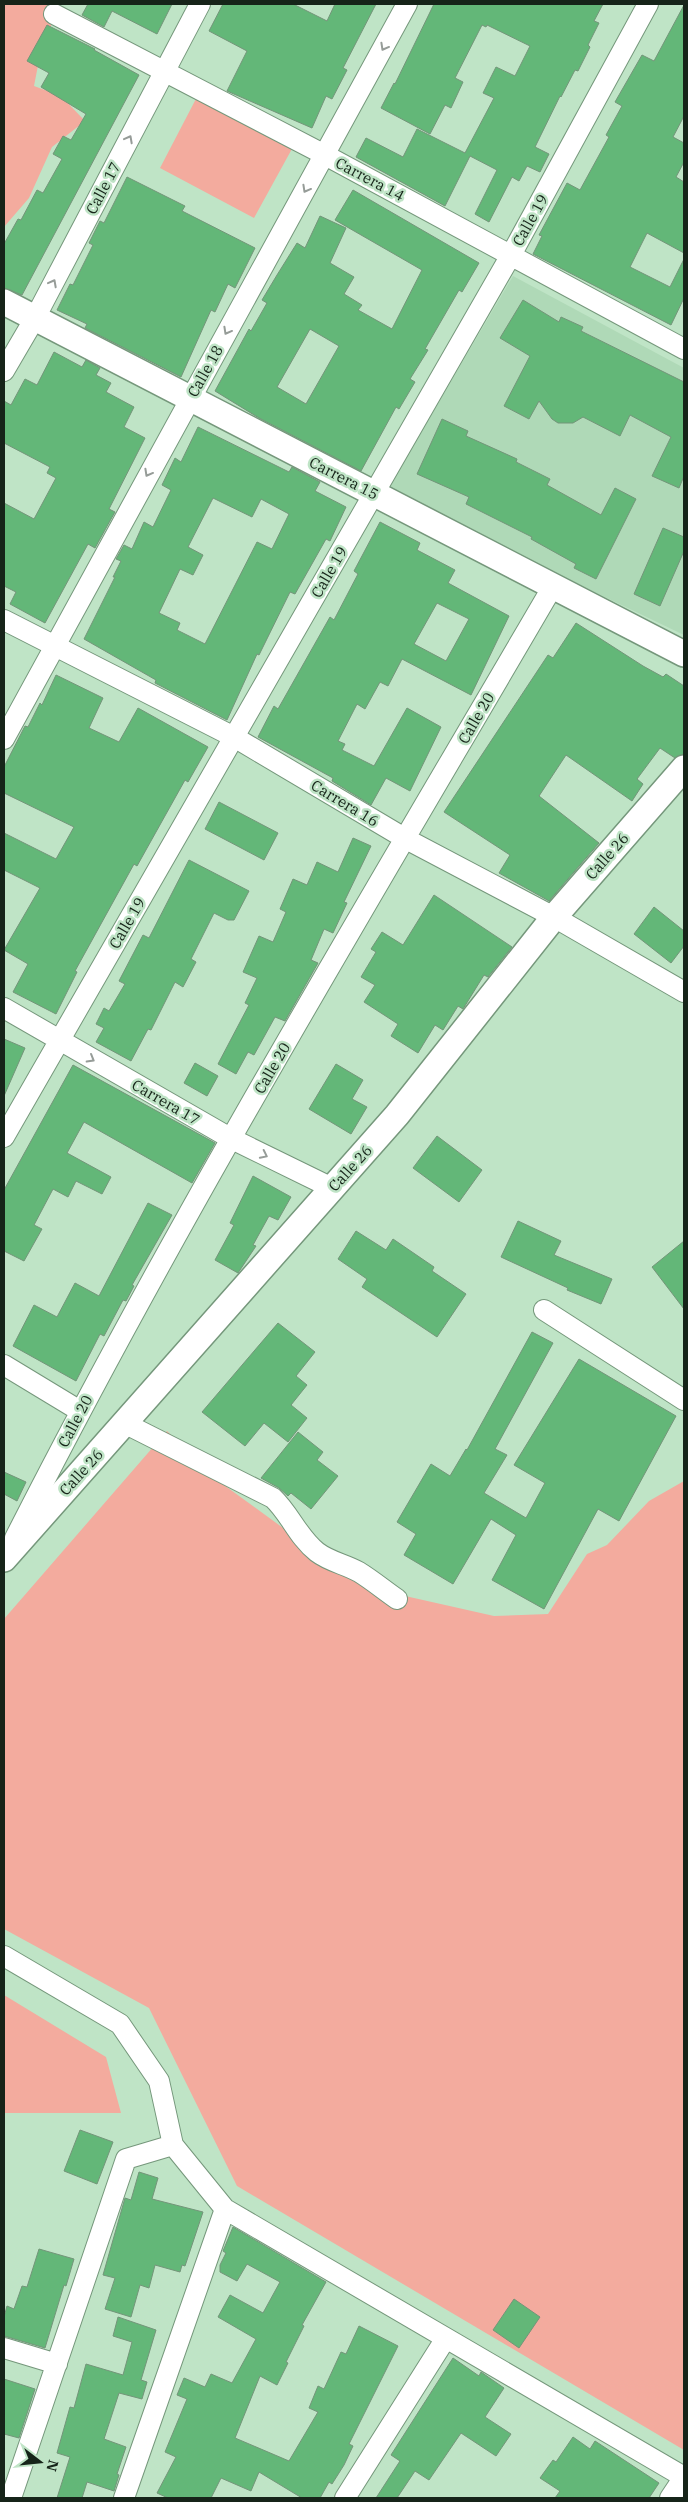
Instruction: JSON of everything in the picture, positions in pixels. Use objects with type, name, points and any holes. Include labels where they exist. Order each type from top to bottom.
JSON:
[{"type":"street","name":"Calle 17","points":[[4,371],[200,4]]},
{"type":"street","name":"Calle 18","points":[[4,739],[407,4]]},
{"type":"street","name":"Calle 19","points":[[4,1137],[511,255],[648,4]]},
{"type":"street","name":"Carrera 14","points":[[54,14],[324,155],[684,349]]},
{"type":"street","name":"Carrera 15","points":[[4,302],[684,654]]},
{"type":"street","name":"Calle 20","points":[[5,1558],[80,1411],[230,1138],[553,586]]},
{"type":"street","name":"Carrera 16","points":[[4,620],[234,737],[406,839],[554,917],[684,992]]},
{"type":"street","name":"Calle 26","points":[[5,1558],[397,1115],[554,917],[684,768]]},
{"type":"street","name":"Carrera 17","points":[[4,1008],[230,1138],[332,1188]]},
{"type":"street","points":[[544,1310],[684,1400]]},
{"type":"street","points":[[4,1365],[80,1411]]},
{"type":"street","points":[[124,1423],[274,1498],[286,1511],[304,1538],[317,1551],[333,1562],[358,1572],[396,1599]]},
{"type":"street","points":[[4,1956],[120,2024],[159,2081],[173,2145],[225,2209],[684,2477],[670,2498]]},
{"type":"street","points":[[11,2498],[126,2159],[173,2145]]},
{"type":"street","points":[[124,2498],[225,2209]]},
{"type":"street","points":[[345,2498],[446,2338]]},
{"type":"street","points":[[4,2348],[56,2364]]},
{"type":"shaded area","points":[[4,4],[60,4],[41,50],[34,86],[61,96],[85,121],[52,147],[29,198],[4,227]]},
{"type":"shaded area","points":[[198,95],[293,147],[254,218],[160,168]]},
{"type":"shaded area","points":[[513,276],[684,368],[684,635],[386,492]]},
{"type":"shaded area","points":[[167,1431],[217,1480],[290,1533],[374,1589],[494,1616],[548,1614],[587,1554],[607,1545],[649,1501],[684,1481],[684,2450],[237,2186],[149,2008],[4,1929],[4,1619]]},
{"type":"shaded area","points":[[4,1995],[106,2057],[121,2113],[4,2113]]},
{"type":"building","points":[[88,4],[172,4],[157,34],[112,11],[104,27],[82,15]]},
{"type":"building","points":[[223,4],[293,4],[327,21],[335,4],[376,4],[343,68],[347,70],[332,99],[326,96],[312,128],[227,91],[247,51],[209,31]]},
{"type":"building","points":[[434,4],[603,4],[594,21],[599,23],[588,45],[590,47],[578,71],[575,70],[560,96],[535,147],[549,154],[540,172],[527,166],[519,181],[512,177],[489,222],[475,214],[497,170],[470,156],[445,206],[356,157],[366,138],[403,157],[417,129],[465,153],[494,98],[483,93],[496,67],[515,76],[530,46],[487,25],[486,27],[482,25],[455,78],[463,82],[451,108],[445,105],[430,134],[381,108],[395,84]]},
{"type":"building","points":[[684,5],[684,116],[673,137],[684,143],[684,162],[676,177],[684,182],[684,253],[647,233],[630,267],[670,287],[684,259],[684,298],[671,325],[533,254],[542,236],[539,235],[567,183],[580,190],[609,137],[606,135],[622,106],[615,102],[642,55],[654,61]]},
{"type":"building","points":[[47,25],[95,49],[139,75],[22,295],[4,288],[4,244],[18,219],[21,220],[37,190],[43,193],[62,159],[53,154],[63,136],[71,140],[86,114],[41,87],[49,73],[27,61]]},
{"type":"building","points":[[127,177],[185,206],[182,211],[255,248],[235,288],[228,284],[215,312],[211,310],[181,377],[85,328],[87,324],[57,310],[70,284],[73,285],[93,245],[89,243],[100,221],[104,223]]},
{"type":"building","points":[[353,190],[479,263],[462,292],[459,290],[425,349],[428,350],[410,379],[415,382],[399,409],[396,407],[361,471],[259,418],[215,391],[249,329],[251,331],[267,303],[262,300],[277,275],[297,243],[305,248],[320,216],[346,228],[330,263],[354,277],[344,294],[362,305],[358,310],[392,329],[422,270],[335,220]],"holes":[[[310,329],[339,346],[306,404],[277,387]]]},
{"type":"building","points":[[523,300],[559,322],[561,317],[583,327],[581,331],[684,382],[684,476],[679,488],[652,476],[671,437],[630,415],[620,436],[583,417],[573,423],[558,423],[552,419],[539,401],[529,419],[504,406],[530,356],[500,338]]},
{"type":"building","points":[[54,352],[82,367],[86,360],[100,368],[96,375],[111,383],[106,392],[134,407],[124,427],[145,438],[109,509],[115,512],[95,548],[88,544],[45,623],[10,604],[16,592],[4,586],[4,503],[34,519],[56,478],[47,473],[50,467],[4,443],[4,401],[11,405],[25,379],[37,385]]},
{"type":"building","points":[[442,419],[468,431],[466,436],[517,459],[516,462],[550,479],[547,485],[601,515],[615,488],[636,499],[596,579],[574,568],[576,564],[531,539],[532,537],[466,504],[469,497],[417,474]]},
{"type":"building","points":[[198,427],[289,472],[292,467],[320,482],[315,491],[346,507],[330,541],[326,539],[295,594],[290,592],[259,655],[257,654],[227,720],[155,683],[156,680],[84,639],[115,577],[113,577],[121,561],[116,559],[124,545],[132,549],[144,522],[153,527],[171,490],[162,485],[175,458],[181,462]],"holes":[[[213,498],[252,517],[261,499],[289,514],[272,549],[257,542],[205,644],[177,630],[180,623],[159,613],[180,569],[193,575],[203,555],[188,547]]]},
{"type":"building","points":[[380,522],[420,543],[417,550],[455,570],[448,583],[509,616],[471,695],[402,659],[388,686],[380,682],[365,709],[357,704],[338,741],[345,744],[342,750],[374,766],[407,708],[441,727],[410,791],[386,778],[371,805],[332,781],[333,778],[258,737],[274,706],[278,709],[330,617],[334,620],[358,574],[354,571]],"holes":[[[437,603],[469,619],[446,661],[414,644]]]},
{"type":"building","points":[[663,528],[684,537],[684,551],[660,606],[634,594]]},
{"type":"building","points":[[576,623],[643,666],[663,677],[666,674],[684,686],[684,754],[675,758],[660,748],[637,779],[643,784],[632,801],[566,755],[539,796],[599,843],[549,901],[499,873],[510,855],[444,812],[548,655],[553,658]]},
{"type":"building","points":[[56,675],[103,698],[89,728],[119,742],[138,708],[208,747],[188,782],[185,780],[137,866],[134,864],[75,971],[77,972],[56,1014],[13,992],[28,964],[4,950],[40,888],[4,870],[4,833],[56,859],[74,827],[4,793],[4,767],[25,726],[28,727],[40,703],[42,705]]},
{"type":"building","points":[[219,802],[278,833],[264,860],[205,829]]},
{"type":"building","points":[[353,838],[371,846],[344,902],[347,903],[333,933],[324,929],[311,960],[318,963],[285,1021],[275,1017],[254,1055],[248,1052],[236,1074],[218,1064],[249,1005],[245,1003],[257,978],[243,972],[259,936],[273,942],[286,912],[280,909],[293,879],[307,885],[317,862],[338,872]]},
{"type":"building","points":[[189,860],[249,891],[234,920],[228,920],[214,913],[191,959],[196,962],[183,987],[175,982],[151,1030],[148,1029],[131,1061],[96,1042],[104,1028],[96,1024],[104,1008],[109,1011],[125,984],[119,981],[143,935],[149,938]]},
{"type":"building","points":[[434,895],[512,947],[488,977],[484,975],[463,1009],[458,1006],[443,1030],[435,1025],[418,1053],[391,1036],[398,1024],[364,1002],[375,985],[361,977],[376,952],[371,949],[382,932],[403,945]]},
{"type":"building","points":[[654,907],[684,931],[684,946],[671,963],[634,934]]},
{"type":"building","points":[[4,1039],[25,1048],[4,1096]]},
{"type":"building","points":[[195,1063],[218,1076],[207,1096],[184,1083]]},
{"type":"building","points":[[336,1064],[363,1080],[352,1099],[367,1107],[351,1134],[309,1109]]},
{"type":"building","points":[[73,1065],[215,1143],[192,1183],[84,1122],[67,1153],[111,1177],[102,1194],[76,1181],[68,1197],[53,1189],[34,1225],[42,1229],[24,1261],[4,1251],[4,1190]]},
{"type":"building","points":[[437,1136],[482,1170],[459,1202],[413,1168]]},
{"type":"building","points":[[253,1176],[291,1197],[278,1220],[269,1216],[253,1245],[256,1246],[238,1273],[215,1260],[234,1225],[230,1223]]},
{"type":"building","points":[[148,1203],[172,1215],[132,1285],[134,1286],[126,1301],[123,1300],[104,1336],[100,1334],[76,1381],[13,1346],[34,1305],[57,1317],[75,1283],[99,1296]]},
{"type":"building","points":[[518,1221],[561,1241],[554,1255],[612,1279],[601,1304],[567,1290],[568,1288],[501,1257]]},
{"type":"building","points":[[356,1231],[386,1250],[393,1239],[434,1267],[432,1271],[466,1294],[437,1337],[362,1287],[367,1279],[338,1259]]},
{"type":"building","points":[[684,1241],[684,1309],[652,1267]]},
{"type":"building","points":[[278,1323],[315,1352],[296,1376],[307,1385],[291,1405],[307,1418],[288,1442],[264,1423],[245,1446],[202,1412]]},
{"type":"building","points":[[532,1332],[553,1343],[495,1449],[507,1455],[484,1493],[526,1518],[545,1483],[514,1465],[579,1359],[676,1416],[619,1521],[598,1509],[544,1609],[492,1580],[516,1535],[491,1519],[453,1584],[404,1555],[416,1534],[397,1522],[431,1464],[450,1476],[467,1450]]},
{"type":"building","points":[[298,1432],[323,1452],[317,1460],[338,1476],[311,1509],[291,1493],[288,1496],[279,1488],[261,1478]]},
{"type":"building","points":[[4,1472],[26,1482],[17,1501],[4,1494]]},
{"type":"building","points":[[80,2130],[113,2142],[97,2184],[64,2171]]},
{"type":"building","points":[[139,2172],[158,2178],[152,2199],[203,2212],[185,2266],[182,2265],[180,2272],[155,2265],[149,2288],[140,2285],[131,2317],[105,2309],[115,2278],[103,2275],[125,2198],[131,2200]]},
{"type":"building","points":[[233,2227],[326,2282],[302,2325],[304,2326],[277,2385],[260,2376],[235,2438],[289,2461],[318,2412],[309,2408],[318,2386],[324,2389],[341,2352],[346,2354],[359,2326],[398,2346],[349,2444],[353,2446],[344,2465],[332,2484],[329,2482],[320,2498],[302,2498],[259,2472],[251,2491],[221,2478],[211,2498],[168,2498],[157,2493],[176,2457],[165,2452],[187,2399],[177,2395],[184,2378],[205,2387],[211,2374],[232,2383],[256,2339],[218,2317],[230,2295],[263,2313],[280,2282],[247,2264],[237,2281],[220,2272],[220,2265],[226,2253],[223,2251]]},
{"type":"building","points":[[39,2249],[74,2259],[45,2348],[4,2336],[4,2317],[7,2306],[14,2309],[22,2286],[27,2287]]},
{"type":"building","points":[[514,2299],[540,2317],[519,2348],[493,2330]]},
{"type":"building","points":[[118,2317],[156,2330],[141,2380],[147,2382],[142,2399],[119,2393],[104,2439],[126,2447],[117,2474],[119,2475],[114,2491],[87,2482],[82,2498],[57,2498],[70,2457],[57,2453],[70,2407],[74,2408],[86,2364],[123,2375],[132,2342],[113,2336]]},
{"type":"building","points":[[453,2358],[479,2376],[481,2372],[504,2388],[485,2417],[511,2434],[496,2456],[461,2433],[429,2480],[415,2471],[397,2498],[376,2498],[400,2461],[391,2455]]},
{"type":"building","points":[[4,2379],[35,2389],[19,2438],[4,2434]]},
{"type":"building","points":[[573,2437],[590,2449],[595,2441],[659,2483],[649,2498],[555,2498],[560,2491],[540,2478],[553,2460],[556,2462]]}]
